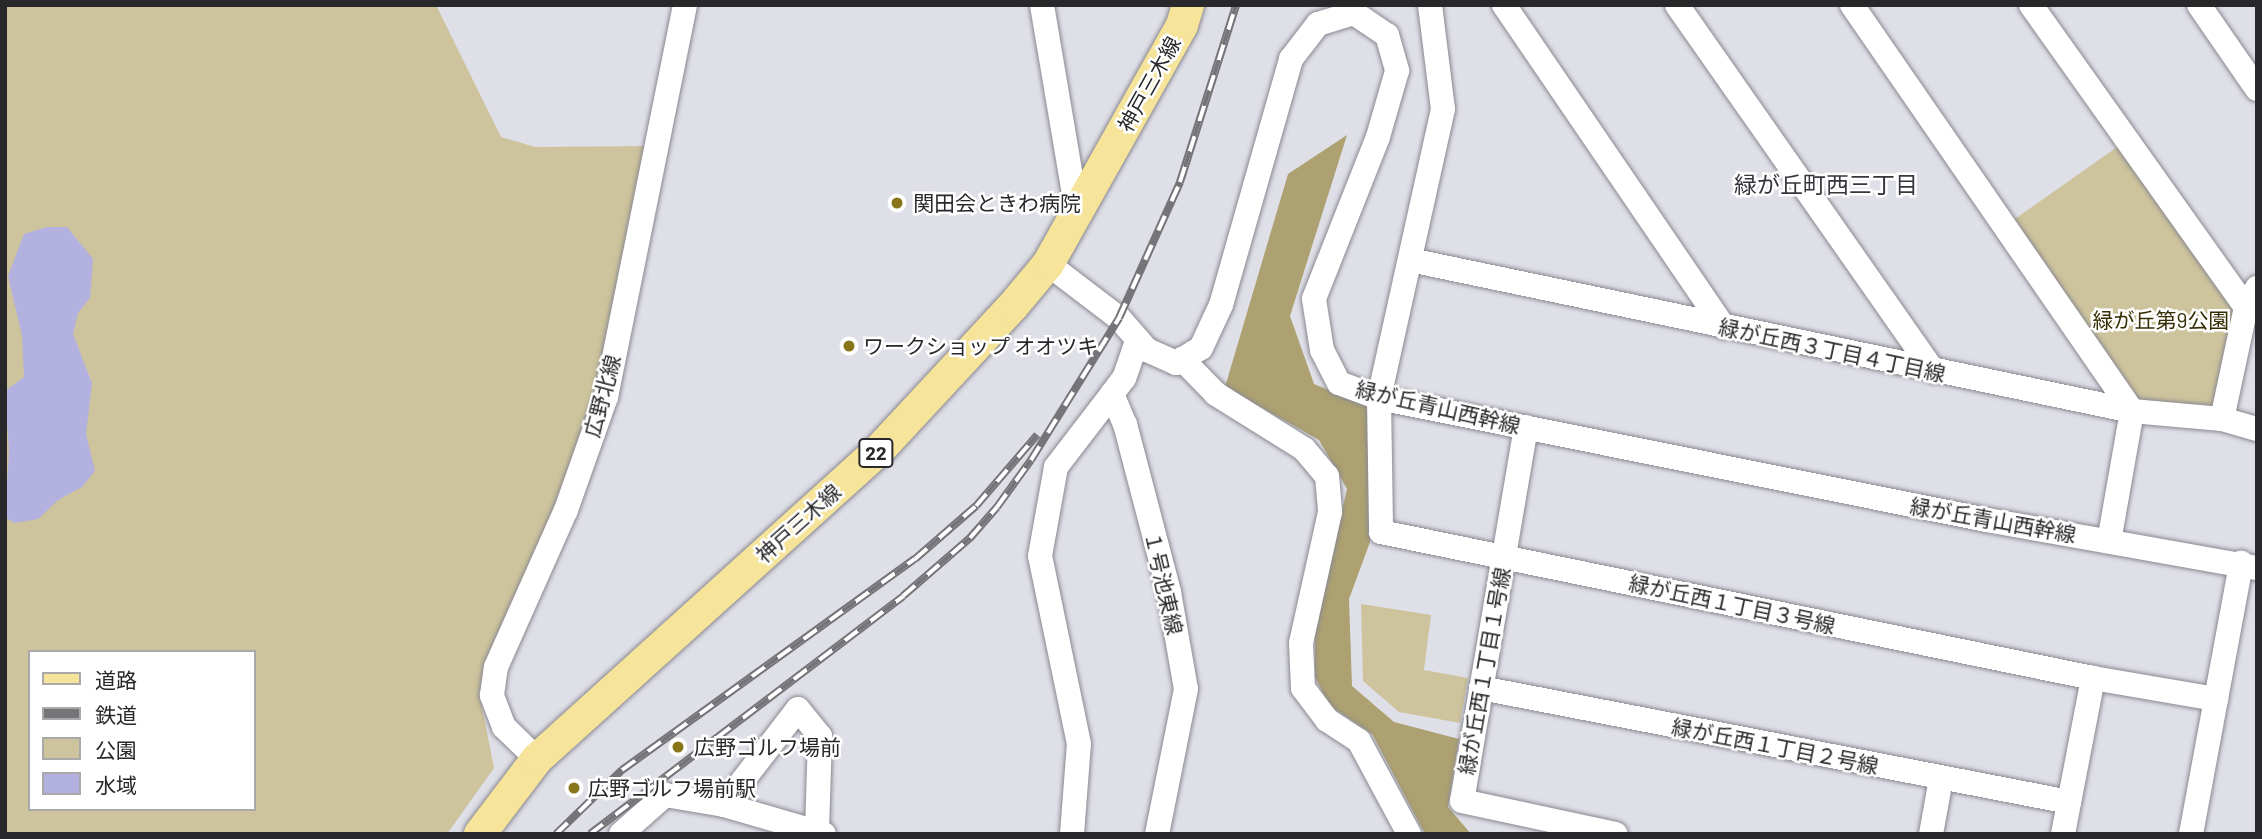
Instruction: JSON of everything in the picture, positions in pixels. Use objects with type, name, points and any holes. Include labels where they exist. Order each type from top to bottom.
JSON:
[{"type":"main road","name":"神戸三木線","points":[[480,834],[537,759],[880,449],[1048,264],[1182,25],[1188,5]]},
{"type":"street","name":"広野北線","points":[[537,759],[504,727],[492,695],[496,667],[566,510],[606,397],[685,5]]},
{"type":"street","points":[[1042,5],[1077,213]]},
{"type":"street","points":[[1379,398],[1443,109],[1430,5]]},
{"type":"street","points":[[1504,5],[1724,327]]},
{"type":"street","points":[[1677,5],[1933,371]]},
{"type":"street","points":[[1852,5],[2132,411],[2109,541]]},
{"type":"street","points":[[2031,5],[2253,302],[2222,419]]},
{"type":"street","points":[[2199,5],[2257,89]]},
{"type":"street","name":"緑が丘青山西幹線","points":[[1182,359],[1201,348],[1221,304],[1291,59],[1318,24],[1353,13],[1387,35],[1397,71],[1378,137],[1314,299],[1322,350],[1339,383],[1379,398],[2249,566]]},
{"type":"street","name":"緑が丘西３丁目４丁目線","points":[[1410,260],[2132,411],[2222,419],[2257,429]]},
{"type":"street","points":[[1048,264],[1119,318],[1137,341],[1176,363],[1182,359],[1216,394],[1304,449],[1326,475],[1330,512],[1301,643],[1303,688],[1326,720],[1359,741],[1409,834]]},
{"type":"street","points":[[1073,834],[1079,744],[1040,556],[1056,467],[1124,378],[1137,341]]},
{"type":"street","name":"１号池東線","points":[[1112,394],[1125,424],[1169,592],[1186,689],[1157,834]]},
{"type":"street","name":"緑が丘西１丁目３号線","points":[[1379,398],[1381,532],[2093,678],[2216,699]]},
{"type":"street","name":"緑が丘西１丁目１号線","points":[[1526,427],[1462,801],[1616,834]]},
{"type":"street","points":[[2191,834],[2216,699],[2249,566]]},
{"type":"street","points":[[2063,834],[2093,678]]},
{"type":"street","name":"緑が丘西１丁目２号線","points":[[1481,688],[2069,802]]},
{"type":"street","points":[[621,834],[665,794],[724,805],[820,832],[820,736],[798,709],[724,805]]},
{"type":"street","points":[[1931,834],[1941,779]]},
{"type":"green space","points":[[5,5],[436,5],[501,137],[535,147],[650,146],[597,404],[479,692],[494,768],[447,834],[5,834]]},
{"type":"green space","name":"緑が丘第9公園","points":[[2127,140],[2246,307],[2222,419],[2132,411],[2005,226]]},
{"type":"green space","points":[[1361,604],[1431,615],[1424,670],[1468,678],[1460,723],[1399,712],[1363,681]]},
{"type":"shaded area","points":[[1347,135],[1290,316],[1314,384],[1367,406],[1370,542],[1349,599],[1352,686],[1394,722],[1459,739],[1448,807],[1471,834],[1425,834],[1372,734],[1329,705],[1315,677],[1315,626],[1347,489],[1319,440],[1225,387],[1288,174]]},
{"type":"water","points":[[47,227],[67,227],[93,259],[90,298],[78,313],[73,334],[92,383],[86,434],[95,471],[82,487],[58,500],[38,519],[14,523],[5,517],[9,452],[5,391],[24,377],[22,336],[8,276],[24,234]]},
{"type":"railway","points":[[590,834],[903,596],[970,538],[997,507],[1031,460],[1119,318],[1180,182],[1236,5]]},
{"type":"railway","points":[[556,834],[622,770],[915,559],[976,506],[1037,435]]},
{"type":"place","name":"関田会ときわ病院","points":[[897,203]]},
{"type":"place","name":"ワークショップ オオツキ","points":[[849,346]]},
{"type":"place","name":"広野ゴルフ場前","points":[[678,747]]},
{"type":"place","name":"広野ゴルフ場前駅","points":[[574,788]]},
{"type":"district","name":"緑が丘町西三丁目","points":[[1826,184]]}]
